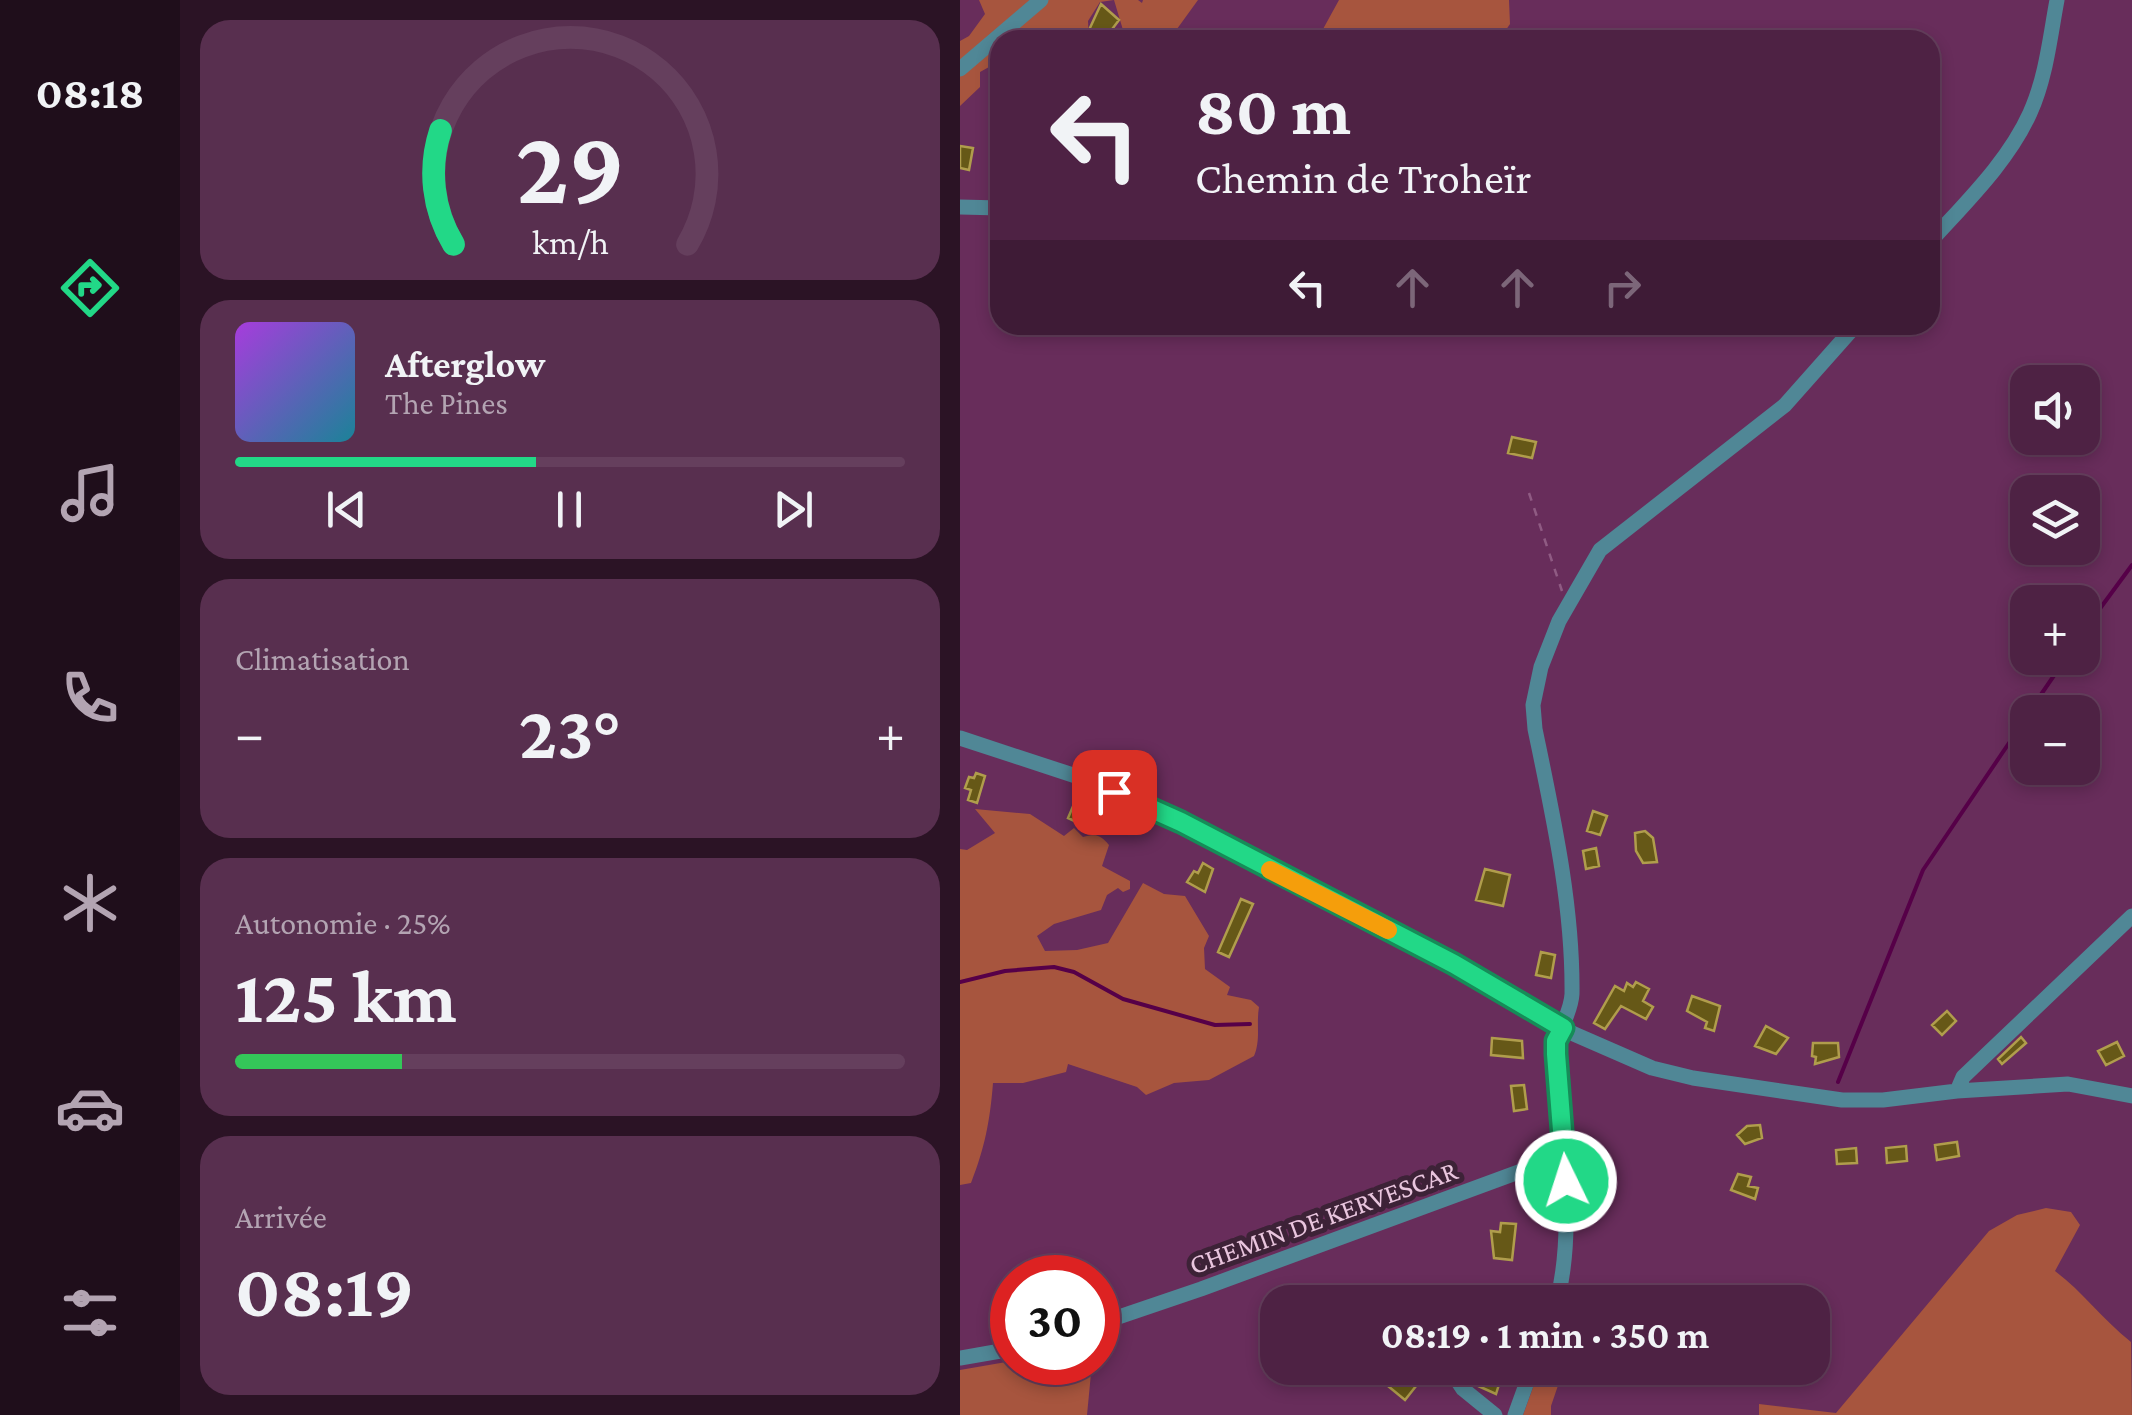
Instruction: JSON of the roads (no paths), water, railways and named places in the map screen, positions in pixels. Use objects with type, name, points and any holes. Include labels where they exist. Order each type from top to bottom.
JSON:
[{"type":"street","points":[[1006,30],[1042,0]]},
{"type":"street","points":[[1940,230],[1990,173],[2026,122],[2044,67],[2056,0]]},
{"type":"street","points":[[960,68],[990,43]]},
{"type":"street","points":[[960,207],[990,208]]},
{"type":"street","points":[[1560,1285],[1568,1229],[1556,1041],[1571,1002],[1572,945],[1533,705],[1540,667],[1567,606],[1600,550],[1794,397],[1847,335]]},
{"type":"street","points":[[960,738],[1057,769],[1162,813],[1454,964],[1563,1028],[1652,1068],[1842,1100],[2068,1084],[2132,1096]]},
{"type":"street","points":[[1957,1091],[1963,1076],[2132,916]]},
{"type":"street","name":"CHEMIN DE KERVESCAR","points":[[1120,1317],[1564,1155]]},
{"type":"street","points":[[960,1358],[990,1353]]},
{"type":"street","points":[[1460,1385],[1496,1415]]},
{"type":"street","points":[[1515,1415],[1526,1385]]},
{"type":"waterway","points":[[2100,609],[2132,565]]},
{"type":"waterway","points":[[2041,695],[2054,675]]},
{"type":"waterway","points":[[1838,1082],[1923,870],[2010,742]]},
{"type":"waterway","points":[[960,982],[1005,971],[1054,967],[1074,972],[1123,999],[1215,1025],[1250,1024]]}]
